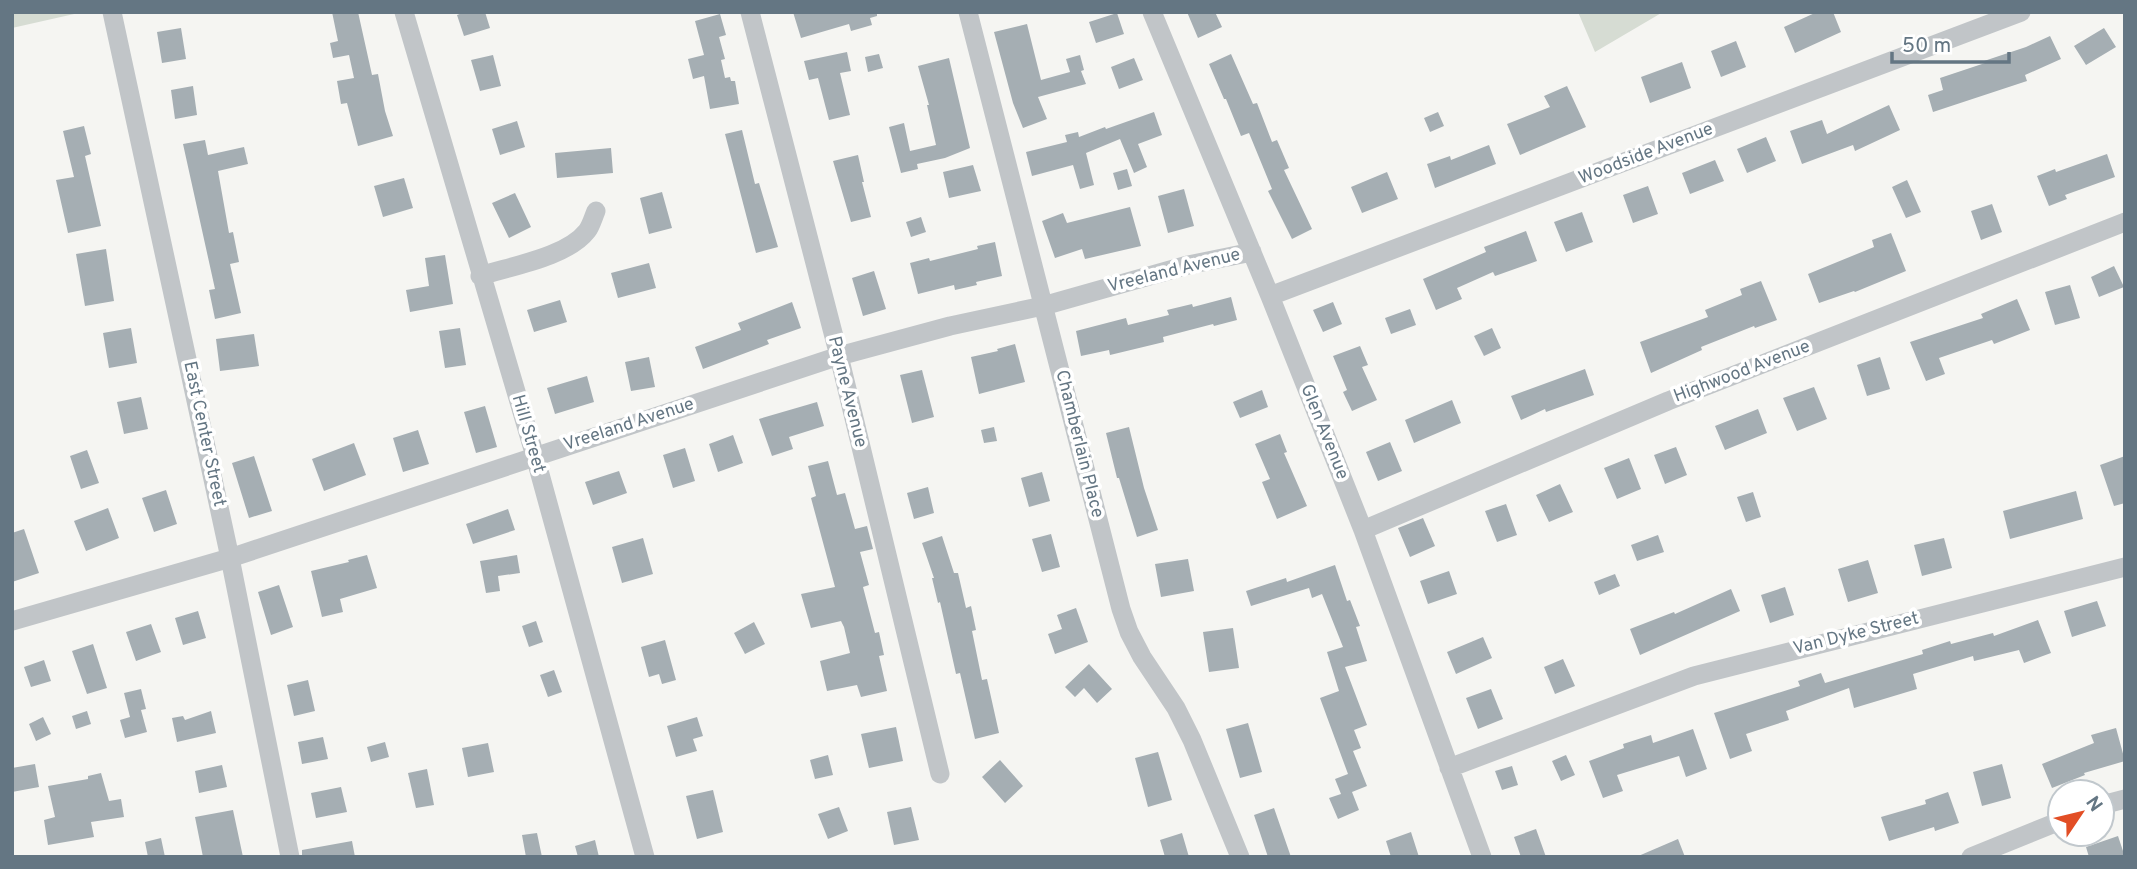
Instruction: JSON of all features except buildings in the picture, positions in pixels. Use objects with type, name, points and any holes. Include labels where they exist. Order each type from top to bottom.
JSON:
[{"type":"street","name":"East Center Street","points":[[112,12],[230,558],[290,857]]},
{"type":"street","name":"Hill Street","points":[[404,12],[535,456],[645,857]]},
{"type":"street","name":"Payne Avenue","points":[[750,12],[839,356],[940,774]]},
{"type":"street","name":"Chamberlain Place","points":[[968,12],[1121,609],[1142,657],[1176,708],[1192,740],[1240,857]]},
{"type":"street","name":"Glen Avenue","points":[[1152,12],[1270,296],[1363,530],[1482,857]]},
{"type":"street","name":"Woodside Avenue","points":[[1270,296],[2021,12]]},
{"type":"street","points":[[480,276],[556,253],[576,242],[588,230],[596,211]]},
{"type":"street","name":"Highwood Avenue","points":[[1363,530],[1668,401],[2125,222]]},
{"type":"street","name":"Vreeland Avenue","points":[[12,621],[230,558],[839,356],[950,326],[1043,306],[1188,265],[1252,252]]},
{"type":"street","name":"Van Dyke Street","points":[[1449,768],[1694,676],[2125,567]]},
{"type":"street","points":[[1970,857],[2046,827]]},
{"type":"shaded area","points":[[12,12],[83,12],[12,28]]},
{"type":"shaded area","points":[[1578,12],[1663,12],[1595,52]]}]
